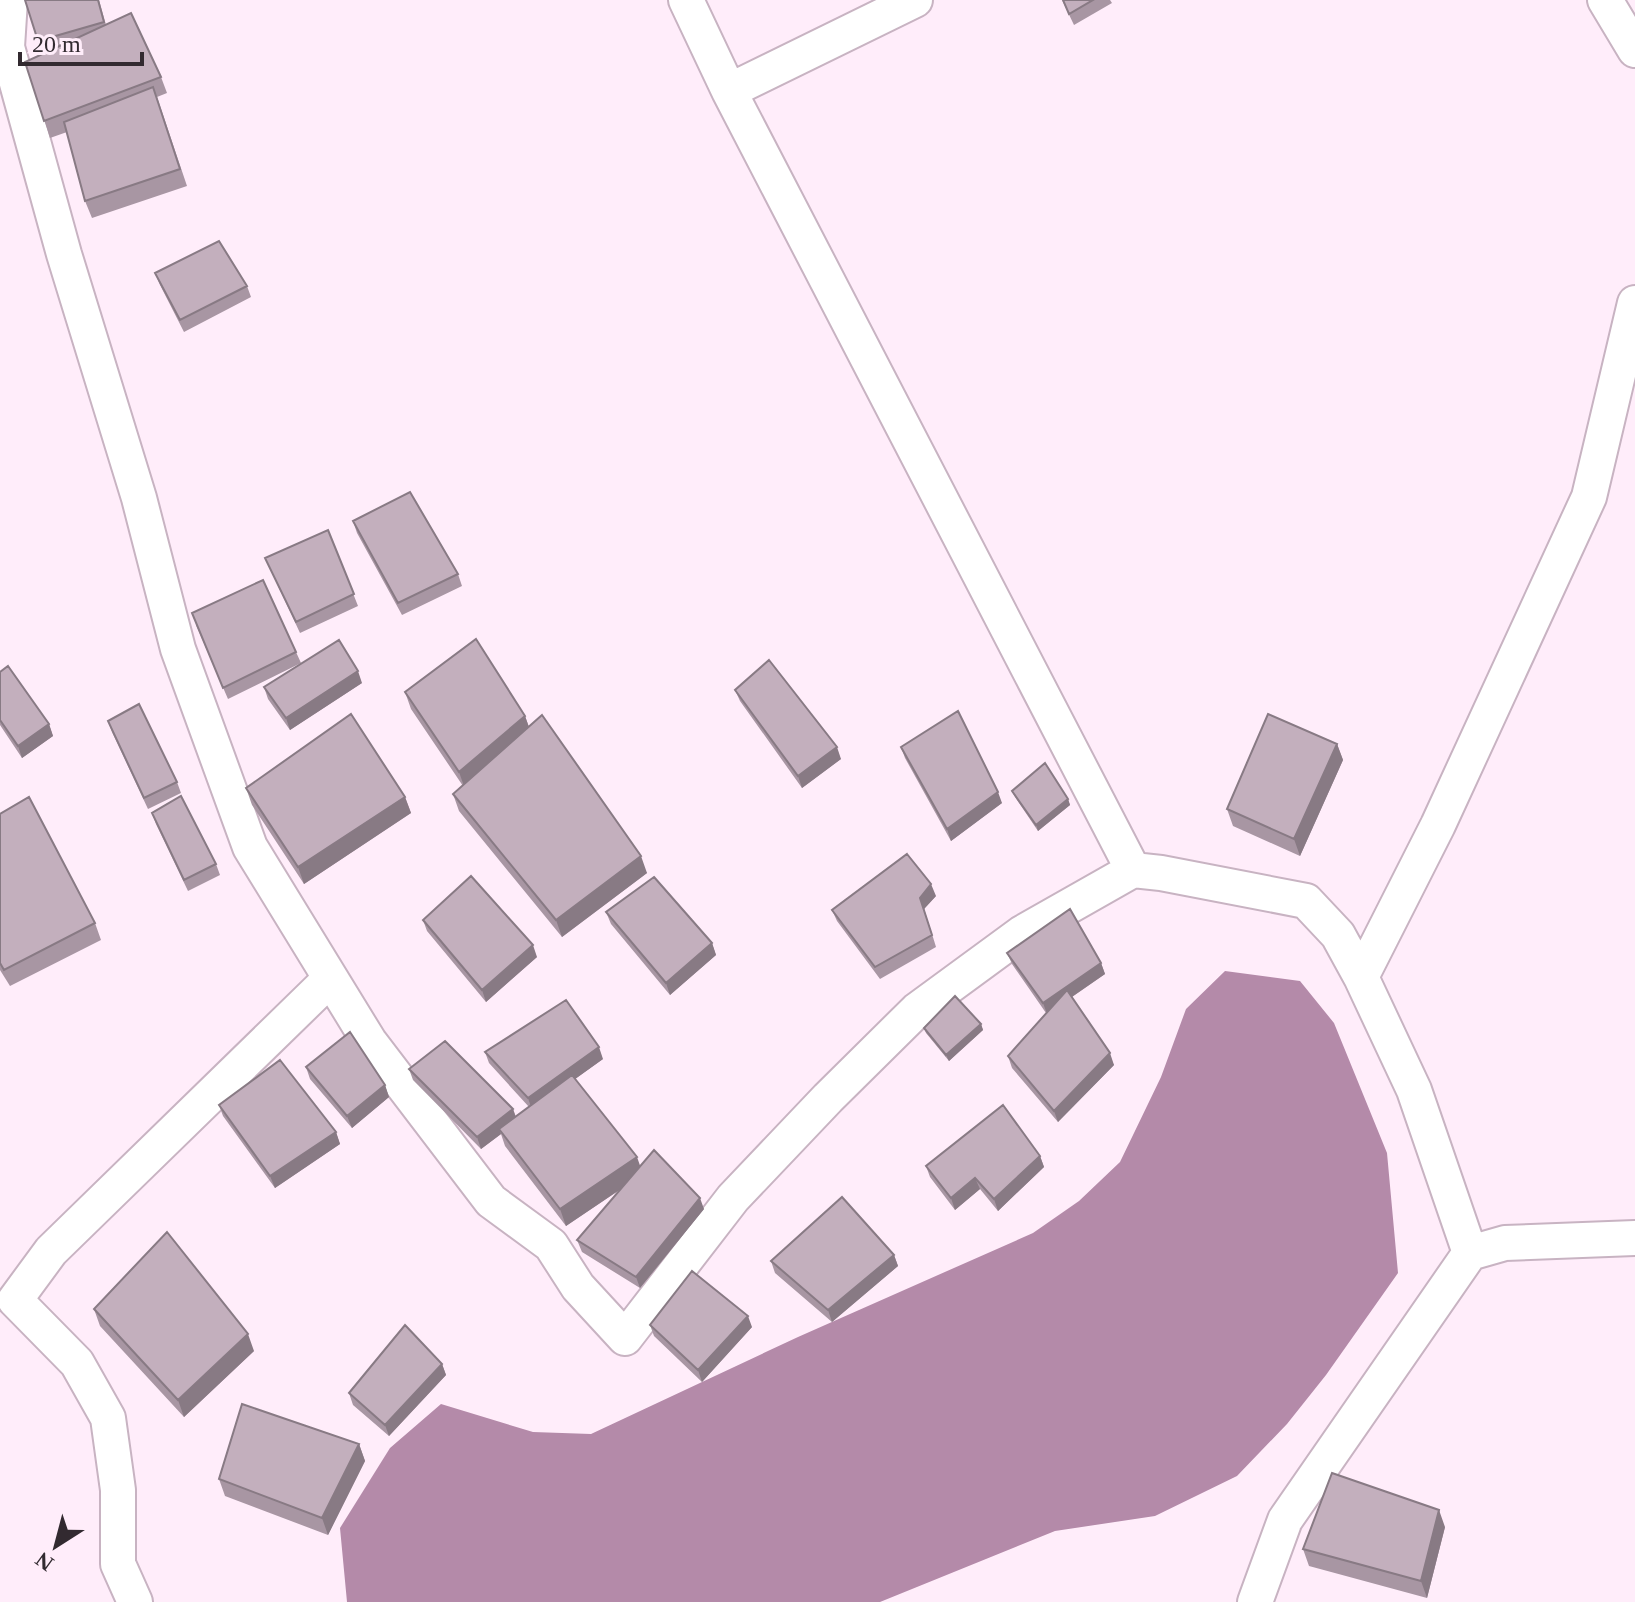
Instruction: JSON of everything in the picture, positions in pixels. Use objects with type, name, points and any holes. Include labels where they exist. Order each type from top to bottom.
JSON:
[{"type":"street","points":[[10,0],[7,47],[64,254],[139,498],[178,649],[250,847],[369,1041],[491,1201],[551,1245],[578,1287],[625,1338],[733,1198],[917,1010],[1022,933],[1133,870],[1176,875],[1306,901],[1338,935],[1414,1090],[1470,1253]]},
{"type":"street","points":[[686,0],[729,91],[1133,870]]},
{"type":"street","points":[[729,91],[915,0]]},
{"type":"street","points":[[1605,0],[1635,50]]},
{"type":"street","points":[[1361,977],[1438,825],[1589,497],[1635,303]]},
{"type":"street","points":[[135,1602],[118,1564],[118,1490],[108,1418],[77,1363],[8,1303],[51,1251],[330,979]]},
{"type":"street","points":[[1255,1602],[1285,1520],[1470,1253],[1505,1243],[1635,1238]]},
{"type":"shaded area","points":[[1225,971],[1300,981],[1334,1023],[1387,1153],[1398,1273],[1326,1375],[1287,1424],[1237,1476],[1155,1516],[1055,1531],[880,1602],[347,1602],[340,1528],[390,1448],[441,1404],[533,1432],[591,1434],[798,1337],[1033,1233],[1079,1201],[1120,1162],[1161,1077],[1186,1009]]},
{"type":"building","points":[[25,0],[98,0],[104,22],[38,41]]},
{"type":"building","points":[[1063,0],[1093,0],[1069,14]]},
{"type":"building","points":[[131,13],[161,77],[44,121],[25,62]]},
{"type":"building","points":[[153,87],[180,169],[85,201],[64,122]]},
{"type":"building","points":[[219,241],[247,286],[180,320],[155,273]]},
{"type":"building","points":[[410,492],[458,574],[398,603],[353,521]]},
{"type":"building","points":[[328,530],[354,594],[296,622],[265,558]]},
{"type":"building","points":[[263,580],[296,652],[223,688],[192,613]]},
{"type":"building","points":[[476,639],[525,716],[459,772],[405,692]]},
{"type":"building","points":[[339,640],[358,671],[286,718],[264,687]]},
{"type":"building","points":[[769,660],[837,747],[798,776],[735,690]]},
{"type":"building","points":[[8,666],[49,724],[18,746],[0,720],[0,672]]},
{"type":"building","points":[[139,704],[177,782],[144,798],[108,721]]},
{"type":"building","points":[[958,711],[998,792],[947,829],[901,747]]},
{"type":"building","points":[[351,714],[405,797],[298,867],[246,788]]},
{"type":"building","points":[[1268,714],[1337,744],[1294,839],[1227,809]]},
{"type":"building","points":[[542,715],[641,856],[556,920],[453,794]]},
{"type":"building","points":[[1045,763],[1068,799],[1036,825],[1012,791]]},
{"type":"building","points":[[181,796],[216,864],[184,880],[152,813]]},
{"type":"building","points":[[29,797],[95,923],[4,970],[0,963],[0,814]]},
{"type":"building","points":[[907,854],[931,884],[920,898],[932,935],[875,967],[832,910]]},
{"type":"building","points":[[471,876],[533,945],[482,990],[423,920]]},
{"type":"building","points":[[654,877],[712,943],[666,983],[606,912]]},
{"type":"building","points":[[1070,909],[1101,963],[1043,1003],[1007,953]]},
{"type":"building","points":[[1067,990],[1110,1053],[1054,1111],[1008,1056]]},
{"type":"building","points":[[955,996],[981,1024],[946,1055],[924,1028]]},
{"type":"building","points":[[566,1000],[599,1047],[528,1098],[485,1052]]},
{"type":"building","points":[[350,1032],[385,1085],[347,1116],[306,1067]]},
{"type":"building","points":[[445,1041],[513,1109],[477,1137],[409,1069]]},
{"type":"building","points":[[280,1060],[336,1132],[270,1176],[219,1105]]},
{"type":"building","points":[[572,1075],[637,1157],[560,1209],[499,1129]]},
{"type":"building","points":[[1003,1105],[1040,1156],[994,1199],[975,1178],[951,1198],[926,1166]]},
{"type":"building","points":[[654,1150],[700,1198],[636,1277],[577,1240]]},
{"type":"building","points":[[842,1197],[894,1255],[828,1310],[771,1261]]},
{"type":"building","points":[[167,1232],[248,1334],[178,1400],[94,1309]]},
{"type":"building","points":[[692,1271],[748,1316],[698,1370],[650,1325]]},
{"type":"building","points":[[405,1325],[442,1364],[385,1425],[349,1393]]},
{"type":"building","points":[[242,1404],[359,1444],[322,1518],[219,1479]]},
{"type":"building","points":[[1332,1473],[1439,1510],[1421,1581],[1303,1549]]}]
